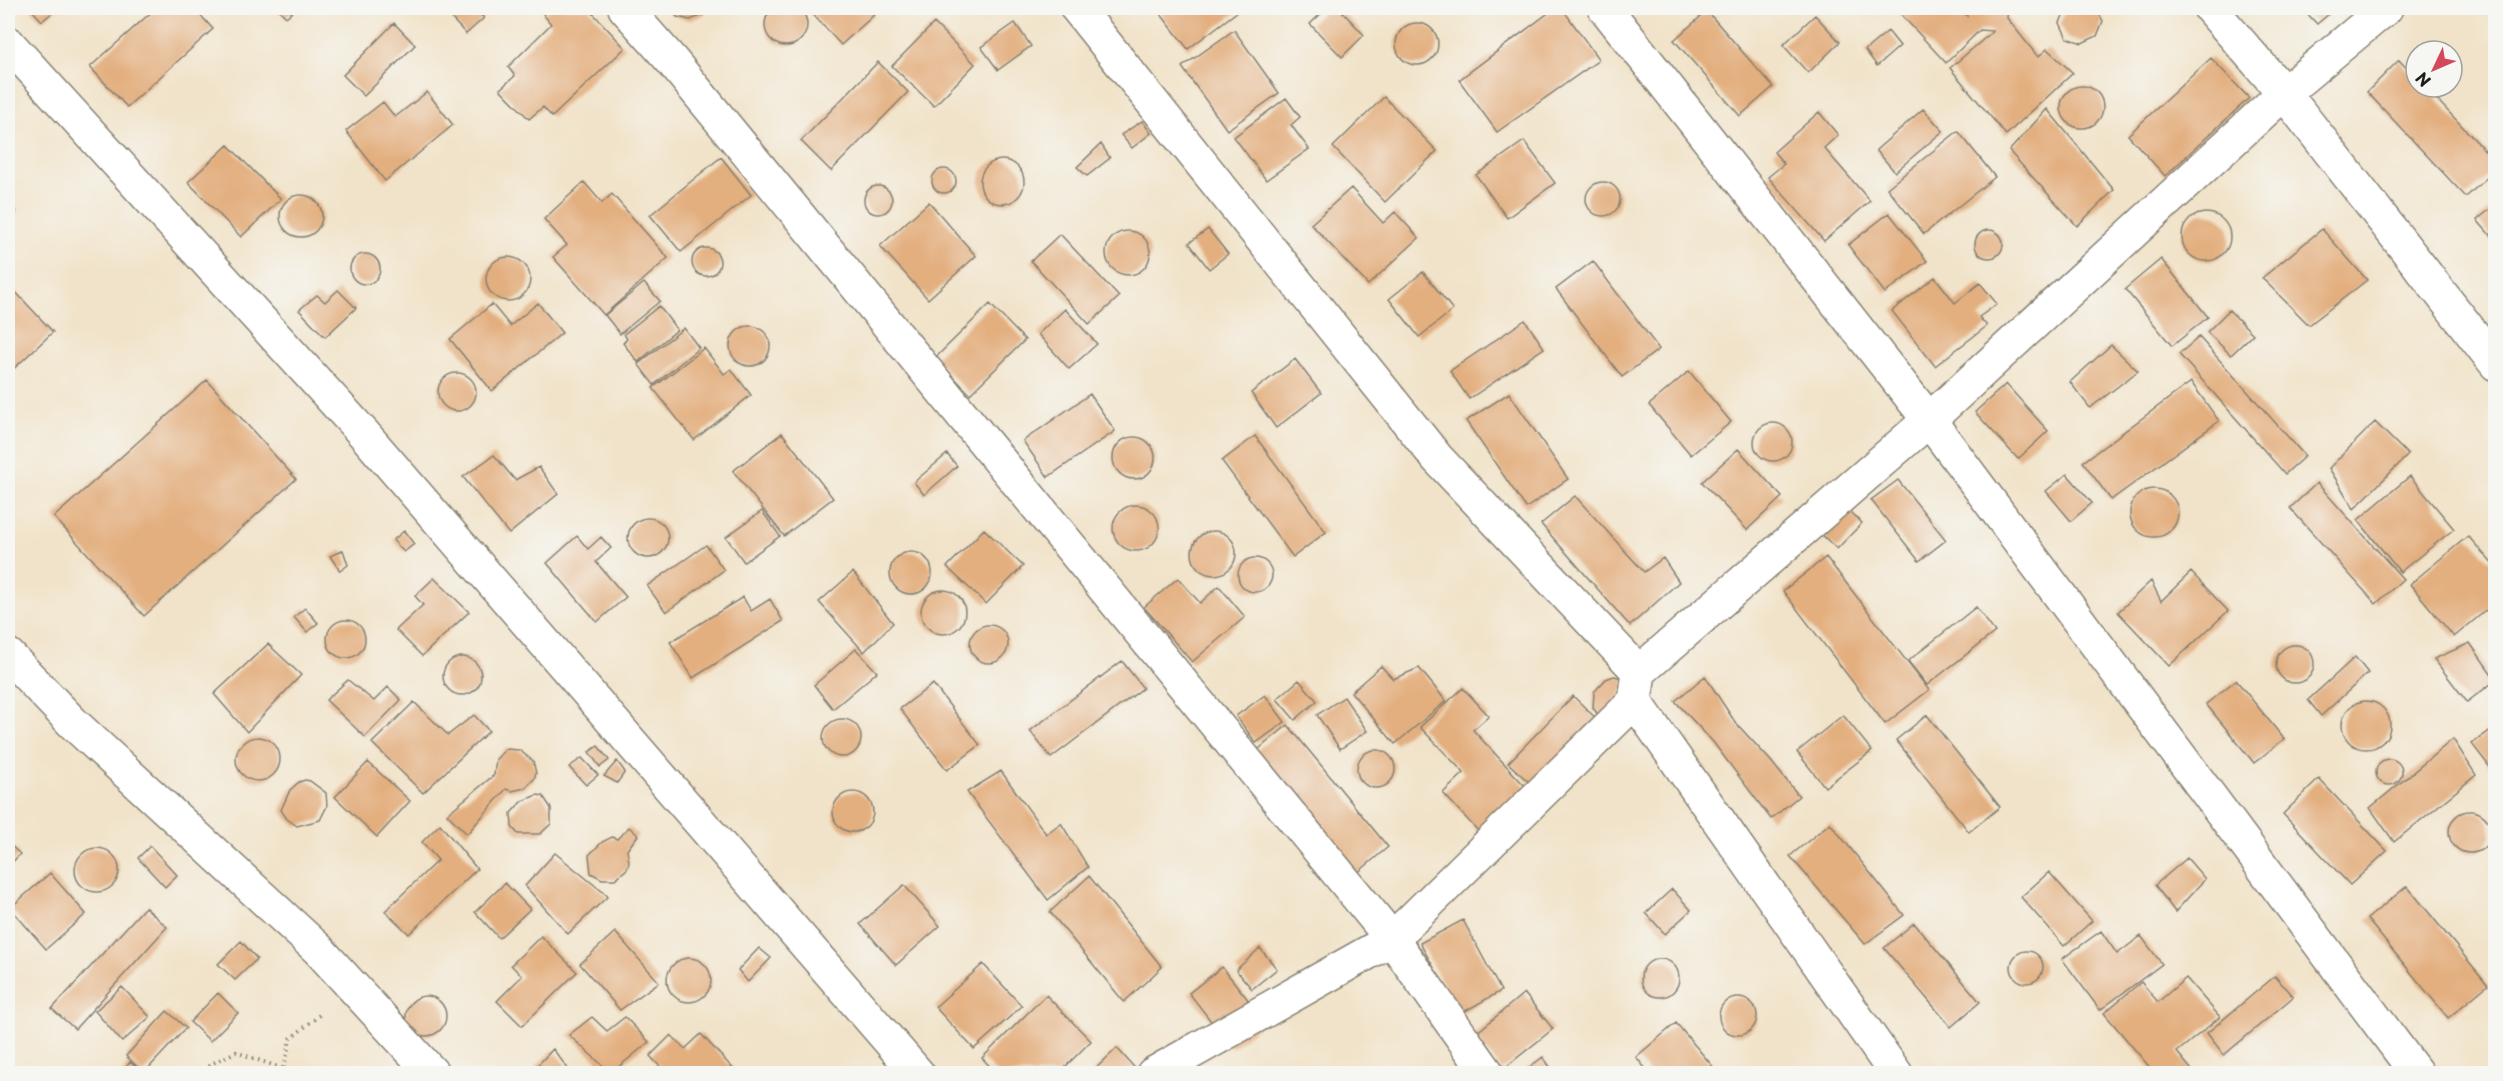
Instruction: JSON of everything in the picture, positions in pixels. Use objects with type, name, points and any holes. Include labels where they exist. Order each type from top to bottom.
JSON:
[{"type":"street","points":[[625,8],[672,61],[1392,939],[1488,1074]]},
{"type":"street","points":[[1077,8],[1437,458],[1637,686],[1896,1074]]},
{"type":"street","points":[[1605,8],[1929,420],[2417,1074]]},
{"type":"street","points":[[2210,8],[2284,93],[2496,363]]},
{"type":"street","points":[[1153,1074],[1392,939],[1637,686],[2284,93],[2386,8]]},
{"type":"street","points":[[8,43],[364,434],[918,1074]]},
{"type":"street","points":[[8,655],[73,723],[318,949],[433,1074]]},
{"type":"path","points":[[200,1074],[213,1063],[236,1052],[283,1071],[290,1039],[352,986]]},
{"type":"building","points":[[786,4],[801,10],[807,25],[801,40],[786,46],[771,40],[765,25],[771,10]]},
{"type":"building","points":[[30,8],[58,8],[42,21]]},
{"type":"building","points":[[156,8],[194,8],[213,29],[127,107],[90,67]]},
{"type":"building","points":[[277,8],[297,8],[286,17]]},
{"type":"building","points":[[465,8],[474,8],[484,18],[466,34],[452,19]]},
{"type":"building","points":[[551,8],[588,8],[625,48],[552,117],[543,107],[529,119],[500,89],[515,76],[508,67],[551,24],[543,14]]},
{"type":"building","points":[[669,8],[709,8],[703,15],[690,20],[677,17]]},
{"type":"building","points":[[807,8],[867,8],[874,15],[841,45]]},
{"type":"building","points":[[1156,8],[1242,8],[1188,49]]},
{"type":"building","points":[[1327,8],[1339,8],[1364,35],[1342,57],[1310,24]]},
{"type":"building","points":[[1555,8],[1562,8],[1599,60],[1497,132],[1459,80]]},
{"type":"building","points":[[1895,8],[1960,8],[1967,16],[1967,8],[2008,8],[2007,18],[2038,57],[2047,49],[2073,73],[2006,135],[1950,68],[1993,31],[1980,30],[1946,63]]},
{"type":"building","points":[[2066,8],[2096,8],[2103,21],[2097,36],[2082,43],[2067,38],[2060,23]]},
{"type":"building","points":[[2302,8],[2336,8],[2317,24]]},
{"type":"building","points":[[1707,11],[1773,87],[1740,116],[1674,40]]},
{"type":"building","points":[[1815,15],[1840,42],[1808,73],[1783,45]]},
{"type":"building","points":[[394,23],[415,45],[364,96],[343,75]]},
{"type":"building","points":[[934,23],[975,64],[934,106],[892,66]]},
{"type":"building","points":[[1015,23],[1031,46],[998,70],[981,47]]},
{"type":"building","points":[[1417,23],[1425,24],[1432,29],[1437,36],[1437,52],[1432,59],[1425,64],[1417,65],[1409,64],[1402,59],[1397,52],[1396,44],[1397,36],[1402,29],[1409,24]]},
{"type":"building","points":[[1234,30],[1279,93],[1227,130],[1182,67]]},
{"type":"building","points":[[1888,31],[1900,46],[1877,66],[1865,50]]},
{"type":"building","points":[[2211,58],[2249,98],[2165,176],[2128,135]]},
{"type":"building","points":[[2399,60],[2404,65],[2404,99],[2436,99],[2496,162],[2496,169],[2466,197],[2367,92]]},
{"type":"building","points":[[878,62],[908,92],[831,171],[801,141]]},
{"type":"building","points":[[2082,86],[2097,92],[2103,107],[2097,122],[2082,128],[2067,122],[2061,107],[2067,92]]},
{"type":"building","points":[[427,92],[453,125],[385,181],[346,131],[383,102],[395,117]]},
{"type":"building","points":[[1384,97],[1437,151],[1385,202],[1333,147]]},
{"type":"building","points":[[1286,98],[1300,117],[1291,125],[1309,149],[1266,180],[1234,137]]},
{"type":"building","points":[[1923,109],[1943,131],[1895,172],[1876,150]]},
{"type":"building","points":[[2047,109],[2114,190],[2077,226],[2009,151]]},
{"type":"building","points":[[1819,112],[1838,135],[1824,148],[1870,201],[1824,241],[1768,177],[1784,164],[1774,152]]},
{"type":"building","points":[[1142,121],[1151,133],[1132,148],[1121,135]]},
{"type":"building","points":[[1958,131],[1995,177],[1924,234],[1887,188]]},
{"type":"building","points":[[1524,141],[1555,183],[1507,218],[1476,175]]},
{"type":"building","points":[[1101,144],[1110,158],[1087,176],[1077,167]]},
{"type":"building","points":[[228,145],[281,199],[241,237],[188,182]]},
{"type":"building","points":[[721,157],[751,195],[681,252],[650,215]]},
{"type":"building","points":[[1002,160],[1011,161],[1018,166],[1023,173],[1023,191],[1018,198],[1011,203],[1002,204],[993,203],[986,198],[981,191],[980,182],[981,173],[986,166],[993,161]]},
{"type":"building","points":[[944,169],[953,172],[956,181],[953,190],[944,193],[935,190],[932,181],[935,172]]},
{"type":"building","points":[[584,182],[602,203],[612,194],[668,258],[604,315],[553,257],[567,245],[544,219]]},
{"type":"building","points":[[1603,182],[1615,187],[1620,199],[1615,211],[1603,216],[1591,211],[1586,199],[1591,187]]},
{"type":"building","points":[[878,186],[888,190],[892,200],[888,210],[878,214],[868,210],[864,200],[868,190]]},
{"type":"building","points":[[1351,188],[1383,223],[1395,212],[1419,238],[1368,285],[1311,224]]},
{"type":"building","points":[[301,195],[309,196],[316,201],[321,208],[321,224],[316,231],[309,236],[301,237],[293,236],[286,231],[281,224],[280,216],[281,208],[286,201],[293,196]]},
{"type":"building","points":[[8,198],[16,212],[14,224],[8,230]]},
{"type":"building","points":[[929,202],[976,256],[928,299],[880,246]]},
{"type":"building","points":[[2496,204],[2496,242],[2477,220]]},
{"type":"building","points":[[1889,213],[1927,261],[1885,293],[1848,245]]},
{"type":"building","points":[[2206,213],[2223,220],[2230,237],[2223,254],[2206,261],[2189,254],[2182,237],[2189,220]]},
{"type":"building","points":[[1208,229],[1228,254],[1209,269],[1189,243]]},
{"type":"building","points":[[2322,229],[2367,280],[2309,325],[2262,278]]},
{"type":"building","points":[[1989,230],[1999,234],[2003,244],[1999,254],[1989,258],[1979,254],[1975,244],[1979,234]]},
{"type":"building","points":[[1128,231],[1137,232],[1144,237],[1149,244],[1149,262],[1144,269],[1137,274],[1128,275],[1119,274],[1112,269],[1107,262],[1106,253],[1107,244],[1112,237],[1119,232]]},
{"type":"building","points":[[1060,234],[1119,297],[1089,324],[1031,261]]},
{"type":"building","points":[[706,248],[716,252],[720,262],[716,272],[706,276],[696,272],[692,262],[696,252]]},
{"type":"building","points":[[365,254],[371,255],[379,263],[379,275],[371,283],[365,284],[359,283],[351,275],[350,269],[351,263],[359,255]]},
{"type":"building","points":[[508,257],[517,258],[524,263],[529,270],[529,288],[524,295],[517,300],[508,301],[499,300],[492,295],[487,288],[486,279],[487,270],[492,263],[499,258]]},
{"type":"building","points":[[2161,259],[2208,317],[2172,346],[2125,289]]},
{"type":"building","points":[[1593,261],[1659,349],[1622,377],[1556,289]]},
{"type":"building","points":[[1423,272],[1453,310],[1419,337],[1389,299]]},
{"type":"building","points":[[1935,277],[1955,303],[1980,283],[1997,304],[1979,317],[1987,326],[1935,366],[1892,311]]},
{"type":"building","points":[[644,283],[660,301],[620,334],[605,315]]},
{"type":"building","points":[[11,287],[53,332],[8,374],[8,291]]},
{"type":"building","points":[[338,290],[356,308],[325,337],[299,310],[317,295],[325,302]]},
{"type":"building","points":[[538,303],[562,333],[492,391],[450,339],[492,304],[510,326]]},
{"type":"building","points":[[990,304],[1025,340],[970,394],[935,358]]},
{"type":"building","points":[[659,306],[677,330],[638,362],[623,343],[627,339],[624,334]]},
{"type":"building","points":[[1065,309],[1097,344],[1069,369],[1038,334]]},
{"type":"building","points":[[2229,310],[2253,334],[2231,355],[2207,332]]},
{"type":"building","points":[[1525,320],[1544,348],[1469,399],[1450,371]]},
{"type":"building","points":[[750,326],[764,332],[770,346],[764,360],[750,366],[736,360],[730,346],[736,332]]},
{"type":"building","points":[[684,328],[699,348],[654,385],[638,364]]},
{"type":"building","points":[[2199,337],[2305,456],[2285,474],[2179,354]]},
{"type":"building","points":[[2111,345],[2138,371],[2090,408],[2070,382]]},
{"type":"building","points":[[704,348],[724,374],[731,369],[751,395],[694,440],[653,388]]},
{"type":"building","points":[[1295,359],[1321,393],[1276,428],[1251,393]]},
{"type":"building","points":[[1689,371],[1731,422],[1691,455],[1649,405]]},
{"type":"building","points":[[457,373],[471,378],[476,392],[471,406],[457,411],[443,406],[438,392],[443,378]]},
{"type":"building","points":[[207,380],[296,479],[144,616],[54,517]]},
{"type":"building","points":[[2191,382],[2219,421],[2111,500],[2083,462]]},
{"type":"building","points":[[2006,384],[2048,431],[2018,459],[1975,412]]},
{"type":"building","points":[[1509,393],[1568,479],[1526,508],[1466,421]]},
{"type":"building","points":[[1090,394],[1115,431],[1048,477],[1023,441]]},
{"type":"building","points":[[2375,422],[2408,455],[2354,509],[2329,468]]},
{"type":"building","points":[[1773,423],[1787,428],[1792,442],[1787,456],[1773,461],[1759,456],[1754,442],[1759,428]]},
{"type":"building","points":[[782,433],[833,498],[784,536],[733,471]]},
{"type":"building","points":[[1255,436],[1326,532],[1293,557],[1222,461]]},
{"type":"building","points":[[1134,437],[1149,443],[1155,458],[1149,473],[1134,479],[1119,473],[1113,458],[1119,443]]},
{"type":"building","points":[[1738,449],[1782,497],[1747,530],[1702,482]]},
{"type":"building","points":[[947,454],[957,466],[924,495],[914,482]]},
{"type":"building","points":[[494,455],[515,480],[539,467],[558,494],[509,534],[463,477]]},
{"type":"building","points":[[2067,474],[2092,503],[2071,521],[2046,491]]},
{"type":"building","points":[[2410,476],[2454,529],[2400,572],[2358,520]]},
{"type":"building","points":[[1898,480],[1946,540],[1919,561],[1871,500]]},
{"type":"building","points":[[2317,483],[2403,579],[2376,604],[2290,508]]},
{"type":"building","points":[[2154,489],[2171,496],[2178,513],[2171,530],[2154,537],[2137,530],[2130,513],[2137,496]]},
{"type":"building","points":[[1575,496],[1644,572],[1663,558],[1679,582],[1630,626],[1541,524]]},
{"type":"building","points":[[1843,504],[1862,523],[1837,549],[1818,531]]},
{"type":"building","points":[[1141,505],[1153,511],[1158,519],[1158,537],[1153,545],[1145,550],[1131,551],[1123,548],[1116,541],[1113,523],[1116,515],[1123,508]]},
{"type":"building","points":[[762,511],[780,536],[744,562],[726,537]]},
{"type":"building","points":[[648,518],[662,524],[668,538],[662,552],[648,558],[634,552],[628,538],[634,524]]},
{"type":"building","points":[[984,529],[1023,566],[986,604],[947,567]]},
{"type":"building","points":[[404,531],[414,544],[404,552],[393,540]]},
{"type":"building","points":[[1214,531],[1223,532],[1230,537],[1235,544],[1235,562],[1230,569],[1223,574],[1214,575],[1205,574],[1198,569],[1193,562],[1192,553],[1193,544],[1198,537],[1205,532]]},
{"type":"building","points":[[577,536],[588,549],[601,537],[611,548],[596,562],[626,597],[597,622],[547,563]]},
{"type":"building","points":[[2468,536],[2496,568],[2496,602],[2454,637],[2410,584]]},
{"type":"building","points":[[706,545],[724,570],[666,612],[647,586]]},
{"type":"building","points":[[343,550],[348,565],[340,571],[330,556]]},
{"type":"building","points":[[911,552],[926,558],[932,573],[926,588],[911,594],[896,588],[890,573],[896,558]]},
{"type":"building","points":[[1826,557],[1929,690],[1885,724],[1783,591]]},
{"type":"building","points":[[1255,558],[1267,563],[1272,575],[1267,587],[1255,592],[1243,587],[1238,575],[1243,563]]},
{"type":"building","points":[[853,572],[893,623],[864,652],[819,602]]},
{"type":"building","points":[[2191,572],[2228,611],[2169,666],[2118,612],[2151,581],[2161,601]]},
{"type":"building","points":[[434,578],[469,612],[422,656],[396,630],[423,605],[415,596]]},
{"type":"building","points":[[1178,578],[1200,603],[1219,586],[1245,617],[1192,662],[1144,607]]},
{"type":"building","points":[[943,590],[958,597],[965,612],[958,627],[943,634],[928,627],[921,612],[928,597]]},
{"type":"building","points":[[743,597],[751,611],[770,599],[783,621],[693,678],[670,642]]},
{"type":"building","points":[[1976,607],[1995,632],[1927,685],[1908,661]]},
{"type":"building","points":[[305,608],[318,623],[307,632],[294,617]]},
{"type":"building","points":[[346,620],[360,625],[365,639],[360,653],[346,658],[332,653],[327,639],[332,625]]},
{"type":"building","points":[[989,625],[996,626],[1002,631],[1007,637],[1007,651],[1002,657],[996,662],[989,663],[982,662],[976,657],[971,651],[970,644],[971,637],[976,631],[982,626]]},
{"type":"building","points":[[2470,643],[2496,680],[2467,702],[2434,659]]},
{"type":"building","points":[[268,644],[301,675],[247,732],[214,694]]},
{"type":"building","points":[[2295,645],[2308,651],[2314,664],[2308,677],[2295,683],[2282,677],[2276,664],[2282,651]]},
{"type":"building","points":[[856,649],[877,672],[833,709],[814,685]]},
{"type":"building","points":[[462,657],[475,663],[481,676],[475,689],[462,695],[449,689],[443,676],[449,663]]},
{"type":"building","points":[[2355,657],[2368,673],[2321,716],[2308,700]]},
{"type":"building","points":[[1122,661],[1143,688],[1051,758],[1030,731]]},
{"type":"building","points":[[1381,666],[1393,679],[1419,668],[1446,701],[1395,744],[1351,692]]},
{"type":"building","points":[[1614,676],[1630,680],[1602,720],[1593,708],[1594,692],[1606,679]]},
{"type":"building","points":[[1705,676],[1735,722],[1799,796],[1771,819],[1713,742],[1675,701]]},
{"type":"building","points":[[348,680],[374,701],[388,687],[401,700],[365,737],[326,700]]},
{"type":"building","points":[[1299,680],[1317,701],[1295,720],[1277,699]]},
{"type":"building","points":[[2236,680],[2284,739],[2254,763],[2206,704]]},
{"type":"building","points":[[933,684],[980,745],[947,770],[900,709]]},
{"type":"building","points":[[1463,688],[1489,716],[1473,730],[1539,801],[1491,845],[1443,793],[1464,773],[1420,727]]},
{"type":"building","points":[[1265,695],[1285,722],[1256,743],[1236,716]]},
{"type":"building","points":[[1573,696],[1609,731],[1545,797],[1508,763]]},
{"type":"building","points":[[1344,697],[1367,731],[1340,749],[1317,715]]},
{"type":"building","points":[[2366,701],[2383,708],[2390,725],[2383,742],[2366,749],[2349,742],[2342,725],[2349,708]]},
{"type":"building","points":[[414,702],[448,735],[474,715],[489,731],[423,793],[372,743]]},
{"type":"building","points":[[1843,715],[1872,751],[1825,787],[1797,752]]},
{"type":"building","points":[[1927,715],[2000,807],[1969,832],[1896,740]]},
{"type":"building","points":[[842,719],[849,720],[855,725],[860,731],[860,745],[855,751],[849,756],[842,757],[835,756],[829,751],[824,745],[823,738],[824,731],[829,725],[835,720]]},
{"type":"building","points":[[1288,725],[1388,847],[1349,880],[1249,757]]},
{"type":"building","points":[[2496,726],[2496,775],[2472,744]]},
{"type":"building","points":[[258,737],[273,744],[280,759],[273,774],[258,781],[243,774],[236,759],[243,744]]},
{"type":"building","points":[[2453,739],[2476,775],[2394,842],[2370,808]]},
{"type":"building","points":[[598,746],[609,760],[600,767],[589,752]]},
{"type":"building","points":[[506,749],[519,750],[533,761],[536,773],[534,779],[525,788],[512,791],[506,789],[467,834],[447,814],[494,775],[496,759]]},
{"type":"building","points":[[1376,750],[1383,751],[1389,756],[1394,762],[1394,776],[1389,782],[1383,787],[1376,788],[1369,787],[1363,782],[1358,776],[1357,769],[1358,762],[1363,756],[1369,751]]},
{"type":"building","points":[[582,758],[598,775],[586,785],[569,767]]},
{"type":"building","points":[[2389,759],[2398,763],[2402,772],[2398,781],[2389,785],[2380,781],[2376,772],[2380,763]]},
{"type":"building","points":[[617,761],[625,772],[617,783],[604,776]]},
{"type":"building","points":[[368,762],[410,801],[377,837],[335,797]]},
{"type":"building","points":[[1001,771],[1046,834],[1061,823],[1088,867],[1048,900],[967,792]]},
{"type":"building","points":[[2319,779],[2387,851],[2350,885],[2283,814]]},
{"type":"building","points":[[305,780],[326,793],[327,806],[320,820],[297,826],[287,819],[281,810],[290,790]]},
{"type":"building","points":[[853,792],[861,793],[867,798],[872,804],[872,820],[867,826],[861,831],[853,832],[845,831],[839,826],[834,820],[833,812],[834,804],[839,798],[845,793]]},
{"type":"building","points":[[537,795],[543,796],[551,808],[551,824],[540,834],[518,834],[512,827],[511,813],[522,801]]},
{"type":"building","points":[[2470,811],[2485,817],[2491,832],[2485,847],[2470,853],[2455,847],[2449,832],[2455,817]]},
{"type":"building","points":[[1830,823],[1904,915],[1865,944],[1790,856]]},
{"type":"building","points":[[440,824],[477,869],[409,934],[385,911],[438,860],[422,842]]},
{"type":"building","points":[[629,827],[638,835],[627,850],[629,862],[627,869],[615,879],[602,879],[591,873],[589,855],[602,842],[612,837],[617,839]]},
{"type":"building","points":[[8,843],[20,854],[8,867]]},
{"type":"building","points":[[150,846],[177,875],[165,887],[138,858]]},
{"type":"building","points":[[97,848],[112,855],[119,870],[112,885],[97,892],[82,885],[75,870],[82,855]]},
{"type":"building","points":[[555,853],[608,896],[568,934],[525,886]]},
{"type":"building","points":[[2187,858],[2205,879],[2175,912],[2155,885]]},
{"type":"building","points":[[2049,872],[2092,921],[2064,946],[2021,897]]},
{"type":"building","points":[[50,873],[86,914],[46,949],[10,908]]},
{"type":"building","points":[[1089,876],[1162,967],[1124,1002],[1050,912]]},
{"type":"building","points":[[505,883],[530,909],[499,938],[475,912]]},
{"type":"building","points":[[904,885],[940,926],[896,965],[860,924]]},
{"type":"building","points":[[2407,886],[2488,985],[2448,1018],[2367,919]]},
{"type":"building","points":[[1672,889],[1691,910],[1665,934],[1646,913]]},
{"type":"building","points":[[145,907],[167,927],[75,1029],[52,1009]]},
{"type":"building","points":[[1463,920],[1501,991],[1460,1014],[1420,943]]},
{"type":"building","points":[[1914,923],[1980,1002],[1951,1027],[1884,948]]},
{"type":"building","points":[[2101,931],[2117,954],[2141,936],[2162,964],[2100,1010],[2062,959]]},
{"type":"building","points":[[615,932],[659,982],[620,1010],[580,964]]},
{"type":"building","points":[[541,936],[577,972],[522,1026],[497,1001],[522,976],[511,965]]},
{"type":"building","points":[[241,941],[257,959],[235,980],[218,964]]},
{"type":"building","points":[[759,948],[771,958],[748,982],[738,970]]},
{"type":"building","points":[[1260,948],[1277,969],[1252,989],[1236,970]]},
{"type":"building","points":[[2027,951],[2038,956],[2043,967],[2038,978],[2027,983],[2016,978],[2011,967],[2016,956]]},
{"type":"building","points":[[689,958],[704,965],[711,980],[704,995],[689,1002],[674,995],[667,980],[674,965]]},
{"type":"building","points":[[1660,959],[1667,960],[1673,965],[1678,971],[1678,985],[1673,991],[1667,996],[1660,997],[1653,996],[1647,991],[1642,985],[1641,978],[1642,971],[1647,965],[1653,960]]},
{"type":"building","points":[[983,964],[1022,1006],[974,1049],[935,1007]]},
{"type":"building","points":[[1222,967],[1265,1021],[1232,1048],[1189,993]]},
{"type":"building","points":[[2275,976],[2293,997],[2224,1055],[2207,1033]]},
{"type":"building","points":[[2186,978],[2220,1017],[2177,1052],[2195,1074],[2148,1074],[2152,1070],[2104,1013],[2141,982],[2158,1002]]},
{"type":"building","points":[[122,987],[150,1017],[122,1042],[95,1011]]},
{"type":"building","points":[[218,993],[238,1013],[210,1041],[190,1022]]},
{"type":"building","points":[[1524,993],[1553,1029],[1502,1070],[1474,1035]]},
{"type":"building","points":[[1046,995],[1091,1041],[1058,1074],[997,1074],[982,1058]]},
{"type":"building","points":[[426,996],[434,997],[440,1002],[445,1008],[445,1024],[440,1030],[434,1035],[426,1036],[418,1035],[412,1030],[407,1024],[406,1016],[407,1008],[412,1002],[418,997]]},
{"type":"building","points":[[1738,997],[1745,998],[1751,1003],[1756,1009],[1756,1023],[1751,1029],[1745,1034],[1738,1035],[1731,1034],[1725,1029],[1720,1023],[1719,1016],[1720,1009],[1725,1003],[1731,998]]},
{"type":"building","points":[[167,1011],[186,1028],[144,1073],[126,1056]]},
{"type":"building","points":[[592,1017],[607,1031],[625,1017],[649,1042],[611,1073],[569,1035]]},
{"type":"building","points":[[1676,1023],[1715,1069],[1710,1074],[1650,1074],[1636,1057]]},
{"type":"building","points":[[701,1034],[738,1074],[667,1074],[650,1056],[671,1035],[685,1049]]},
{"type":"building","points":[[1117,1048],[1140,1074],[1090,1074]]},
{"type":"building","points":[[553,1049],[572,1074],[529,1074]]},
{"type":"building","points":[[1543,1057],[1555,1074],[1520,1074]]},
{"type":"building","points":[[8,1061],[19,1074],[8,1074]]},
{"type":"building","points":[[130,1062],[144,1074],[121,1074]]}]
